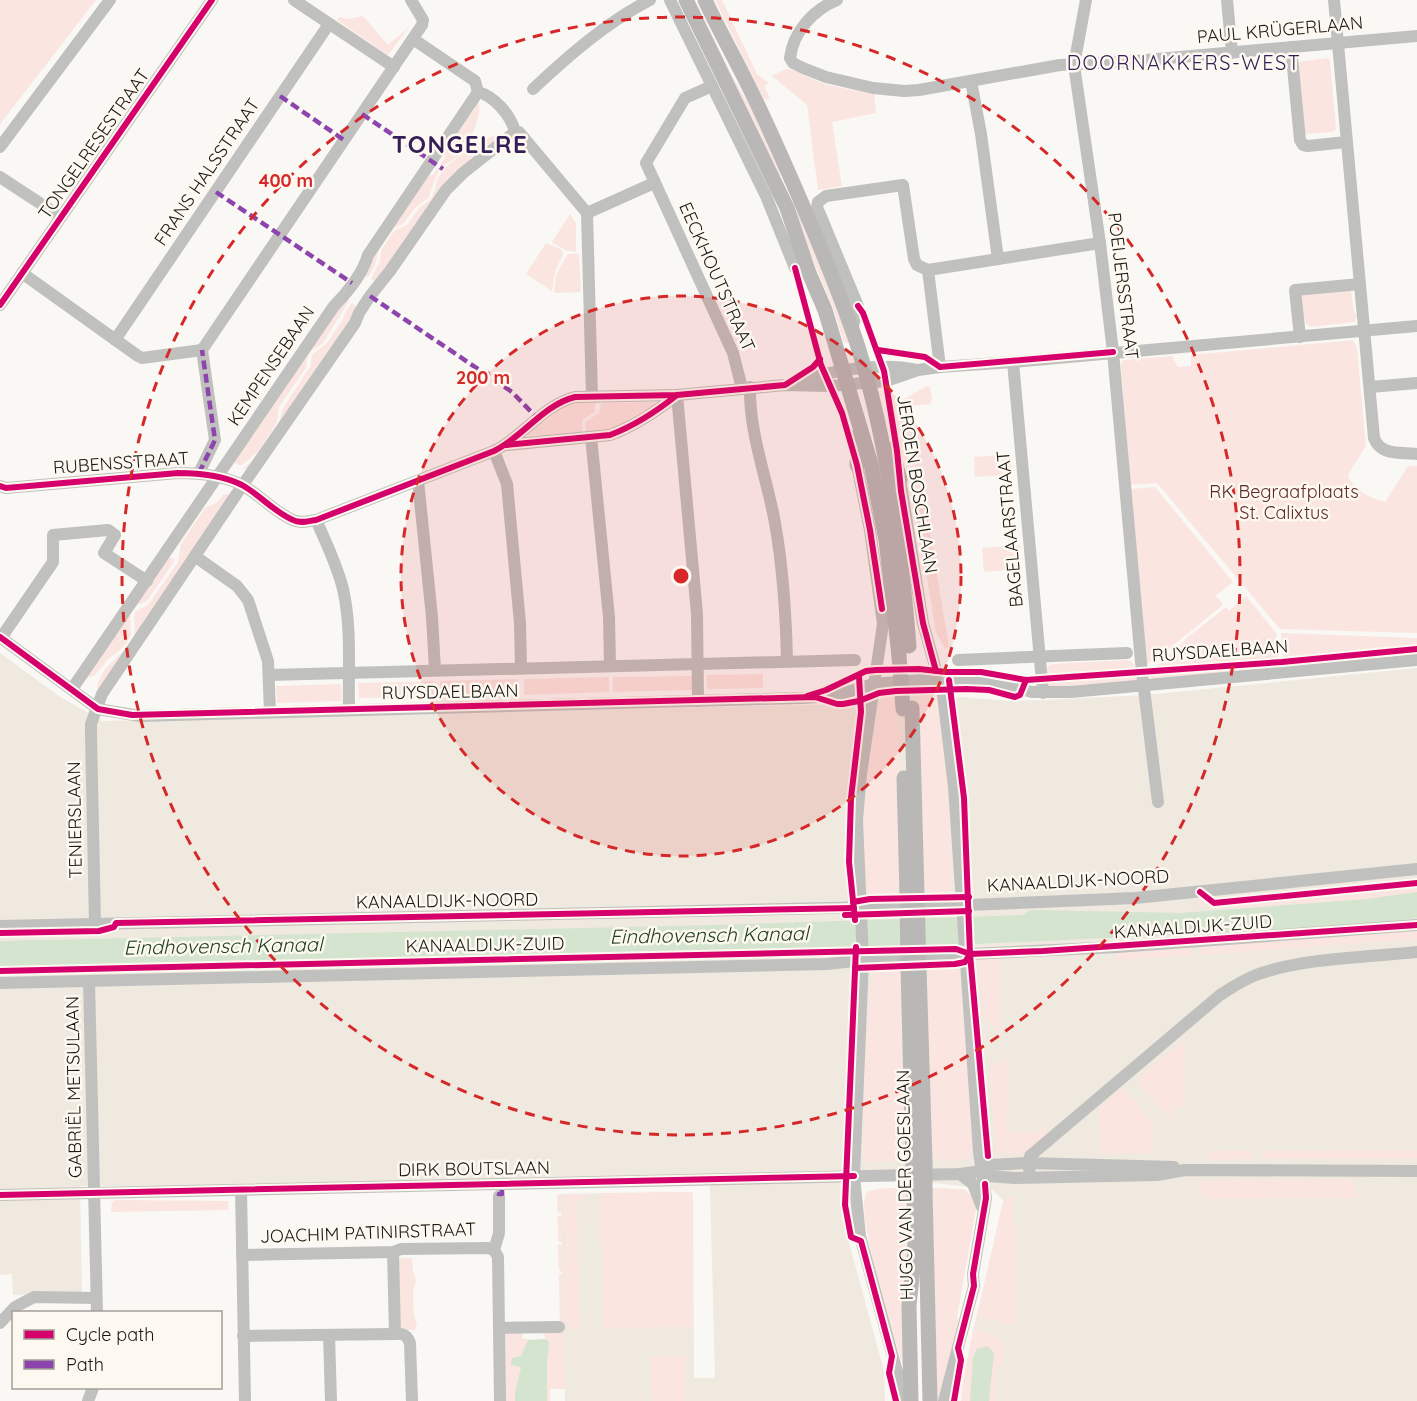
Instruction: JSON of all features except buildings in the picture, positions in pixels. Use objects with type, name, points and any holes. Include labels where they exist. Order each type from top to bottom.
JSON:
[{"type":"main road","name":"JEROEN BOSCHLAAN","points":[[686,0],[787,208],[825,310],[871,464],[886,540],[904,655]]},
{"type":"main road","name":"JEROEN BOSCHLAAN","points":[[708,4],[798,194],[852,330],[866,376],[880,437],[898,540],[907,708],[912,895]]},
{"type":"main road","points":[[857,465],[860,425]]},
{"type":"main road","points":[[880,437],[894,459],[900,479]]},
{"type":"main road","name":"HUGO VAN DER GOESLAAN","points":[[912,895],[919,1190],[930,1401]]},
{"type":"main road","name":"HUGO VAN DER GOESLAAN","points":[[910,1401],[909,1305],[919,1190]]},
{"type":"street","points":[[0,147],[111,0]]},
{"type":"street","name":"TONGELRESESTRAAT","points":[[0,305],[212,0]]},
{"type":"street","points":[[294,0],[394,67]]},
{"type":"street","points":[[199,473],[215,440],[202,350],[422,26],[423,20],[411,0]]},
{"type":"street","points":[[533,89],[574,53],[631,10],[650,0]]},
{"type":"street","name":"JEROEN BOSCHLAAN","points":[[670,0],[766,196],[795,268],[810,273]]},
{"type":"street","name":"PAUL KRÜGERLAAN","points":[[837,0],[821,8],[804,25],[794,43],[790,58],[793,63],[819,74],[873,88],[919,90],[1060,65],[1417,36]]},
{"type":"street","name":"POEIJERSSTRAAT","points":[[1086,0],[1074,65],[1113,352],[1143,686],[1158,802]]},
{"type":"street","points":[[1227,0],[1232,52]]},
{"type":"street","points":[[1334,0],[1374,438],[1377,446],[1385,452],[1417,454]]},
{"type":"street","name":"FRANS HALSSTRAAT","points":[[115,340],[329,24]]},
{"type":"street","points":[[413,39],[475,81],[478,92],[489,96],[496,103],[512,122],[515,132]]},
{"type":"street","points":[[1291,47],[1299,140],[1303,145],[1308,146],[1346,142]]},
{"type":"street","points":[[971,81],[981,134],[998,259]]},
{"type":"street","name":"EECKHOUTSTRAAT","points":[[712,86],[685,98],[646,163],[733,353],[746,388],[775,523],[786,615],[787,661]]},
{"type":"street","name":"KEMPENSEBAAN","points":[[72,689],[334,306],[360,272],[368,255],[478,92]]},
{"type":"street","points":[[515,132],[519,132],[587,213],[592,396]]},
{"type":"street","points":[[147,580],[104,553],[115,535],[108,530],[53,535],[54,562],[1,637],[98,709],[102,694],[355,323],[370,296],[446,190],[463,173],[515,132]]},
{"type":"street","points":[[0,177],[61,217]]},
{"type":"street","points":[[587,213],[654,183]]},
{"type":"street","name":"JEROEN BOSCHLAAN","points":[[852,330],[858,306],[819,214],[818,202],[826,196],[903,185],[914,259],[917,265],[928,270]]},
{"type":"street","points":[[940,367],[928,270],[1100,243]]},
{"type":"street","points":[[22,273],[142,358],[202,350]]},
{"type":"street","points":[[1300,336],[1295,290],[1360,284]]},
{"type":"street","points":[[349,710],[348,636],[344,592],[316,520],[494,451],[506,445],[559,403],[575,397],[677,395],[785,385],[830,386],[846,377],[866,376],[901,366],[918,370],[1417,326]]},
{"type":"street","name":"BAGELAARSTRAAT","points":[[1013,362],[1043,693]]},
{"type":"street","points":[[1370,387],[1417,383]]},
{"type":"street","points":[[506,445],[610,435],[661,408],[677,395]]},
{"type":"street","points":[[677,395],[697,614],[698,701]]},
{"type":"street","points":[[591,436],[609,617],[610,666]]},
{"type":"street","points":[[494,451],[507,484],[520,624],[520,668]]},
{"type":"street","points":[[857,465],[870,530],[883,624],[861,774],[857,820],[862,914]]},
{"type":"street","name":"RUBENSSTRAAT","points":[[0,486],[6,488],[199,473],[218,476],[242,486],[294,521],[316,520]]},
{"type":"street","name":"JEROEN BOSCHLAAN","points":[[900,479],[923,623],[943,695],[954,787],[964,950]]},
{"type":"street","points":[[418,481],[435,670]]},
{"type":"street","points":[[196,557],[237,586],[248,600],[268,661],[270,712]]},
{"type":"street","points":[[958,660],[1126,652]]},
{"type":"street","name":"RUYSDAELBAAN","points":[[269,675],[855,660]]},
{"type":"street","name":"RUYSDAELBAAN","points":[[98,709],[140,716],[815,698],[835,696],[873,684],[939,680],[990,681],[1043,693],[1143,686],[1417,660]]},
{"type":"street","name":"TENIERSLAAN","points":[[95,923],[91,724],[98,709]]},
{"type":"street","name":"KANAALDIJK-NOORD","points":[[0,926],[962,911],[1135,898],[1417,869]]},
{"type":"street","name":"HUGO VAN DER GOESLAAN","points":[[862,914],[854,1176],[860,1236],[905,1401]]},
{"type":"street","name":"KANAALDIJK-ZUID","points":[[0,983],[827,964],[964,950],[970,954],[1043,951],[1417,925]]},
{"type":"street","points":[[944,1401],[974,1286],[973,1274],[986,1198],[979,1152],[964,950]]},
{"type":"street","points":[[1029,1177],[1030,1156],[1220,995],[1256,975],[1285,967],[1417,952]]},
{"type":"street","name":"GABRIËL METSULAAN","points":[[89,981],[97,1311]]},
{"type":"street","points":[[982,1171],[988,1165],[1028,1163],[1172,1166],[1185,1170]]},
{"type":"street","points":[[982,1171],[988,1176],[999,1178],[1157,1175],[1185,1170],[1417,1171]]},
{"type":"street","name":"DIRK BOUTSLAAN","points":[[0,1194],[960,1174],[982,1171]]},
{"type":"street","points":[[960,1174],[973,1184],[984,1210]]},
{"type":"street","points":[[240,1190],[245,1401]]},
{"type":"street","points":[[499,1196],[499,1233],[494,1251],[498,1257],[501,1401]]},
{"type":"street","name":"JOACHIM PATINIRSTRAAT","points":[[242,1255],[393,1252],[401,1249],[488,1248],[494,1251]]},
{"type":"street","points":[[393,1252],[395,1334]]},
{"type":"street","points":[[0,1323],[15,1307],[34,1297],[96,1298]]},
{"type":"street","points":[[499,1328],[559,1327]]},
{"type":"street","points":[[243,1336],[403,1334],[408,1337],[410,1343],[412,1401]]},
{"type":"street","points":[[329,1335],[331,1401]]},
{"type":"shaded area","points":[[0,653],[59,696],[102,721],[842,704],[919,695],[1011,701],[1044,700],[1145,695],[1417,668],[1417,1401],[984,1401],[973,1330],[1006,1203],[993,1190],[935,1183],[840,1180],[842,1217],[884,1371],[885,1401],[565,1401],[561,1194],[693,1192],[694,1378],[715,1378],[710,1184],[80,1186],[82,1294],[13,1295],[12,1274],[0,1275]]},
{"type":"green space","points":[[96,0],[0,124],[0,1]]},
{"type":"green space","points":[[692,0],[695,0],[734,79],[766,134],[782,174],[780,176]]},
{"type":"green space","points":[[715,0],[722,0],[757,74],[769,83],[764,86],[770,98],[766,100],[763,98]]},
{"type":"green space","points":[[363,16],[388,45],[410,26],[388,55],[337,20],[339,17],[347,19]]},
{"type":"green space","points":[[1328,58],[1336,129],[1332,132],[1304,134],[1298,62]]},
{"type":"green space","points":[[786,69],[831,85],[874,93],[876,113],[832,122],[842,186],[818,190],[807,105],[772,76]]},
{"type":"green space","points":[[478,100],[477,121],[467,144],[459,155],[443,166],[440,164],[446,156],[441,152],[475,108]]},
{"type":"green space","points":[[499,133],[502,136],[464,165],[463,170],[418,220],[401,244],[402,249],[376,283],[371,279],[380,261],[381,250],[395,230],[407,225],[419,208],[431,199],[437,179],[445,168],[472,145]]},
{"type":"green space","points":[[438,167],[440,169],[429,197],[415,208],[404,223],[394,228],[379,249],[375,265],[368,277],[362,273],[427,173],[432,176]]},
{"type":"green space","points":[[795,206],[802,216],[850,342],[844,343],[833,308],[796,219]]},
{"type":"green space","points":[[570,214],[576,223],[576,252],[565,250],[552,242]]},
{"type":"green space","points":[[546,243],[562,250],[563,255],[555,271],[552,291],[526,274]]},
{"type":"green space","points":[[568,254],[579,254],[581,292],[554,293],[556,275]]},
{"type":"green space","points":[[1351,290],[1354,312],[1357,316],[1355,322],[1310,327],[1307,324],[1303,312],[1302,295]]},
{"type":"green space","points":[[345,298],[349,301],[323,343],[311,351],[307,358],[306,368],[279,407],[277,422],[258,452],[240,466],[232,461]]},
{"type":"green space","points":[[352,303],[359,308],[250,472],[243,468],[254,460],[277,429],[283,408],[310,367],[312,355],[327,343]]},
{"type":"green space","name":"RK Begraafplaats St. Calixtus","points":[[1353,340],[1357,348],[1366,446],[1348,477],[1363,493],[1385,502],[1408,466],[1417,466],[1417,633],[1280,629],[1157,483],[1130,485],[1121,365],[1123,360],[1172,356],[1178,367],[1191,366],[1191,355]]},
{"type":"green space","points":[[927,386],[930,387],[932,400],[930,404],[898,407],[896,405],[897,403]]},
{"type":"green space","points":[[596,399],[594,408],[596,411],[582,420],[583,433],[528,436],[558,411],[556,407]]},
{"type":"green space","points":[[655,402],[654,405],[627,420],[628,424],[619,429],[586,435],[585,422],[599,413],[601,403]]},
{"type":"green space","points":[[1011,454],[1012,475],[975,477],[974,457]]},
{"type":"green space","points":[[1155,487],[1233,582],[1217,595],[1214,593],[1223,605],[1146,665],[1131,489]]},
{"type":"green space","points":[[923,492],[949,647],[945,649],[936,632],[913,494]]},
{"type":"green space","points":[[228,494],[233,497],[101,690],[97,688],[103,672],[133,639],[135,612],[148,605],[178,562],[181,544],[200,515],[205,508]]},
{"type":"green space","points":[[1020,545],[1021,569],[984,572],[982,548]]},
{"type":"green space","points":[[167,556],[175,560],[147,601],[134,607],[130,614],[131,635],[127,642],[107,660],[95,675],[87,678]]},
{"type":"green space","points":[[1246,596],[1276,633],[1280,668],[1155,680],[1148,676],[1188,637],[1226,607],[1229,611]]},
{"type":"green space","points":[[1281,633],[1417,638],[1417,655],[1284,667]]},
{"type":"green space","points":[[1128,660],[1132,662],[1139,675],[1137,680],[1132,682],[1049,688],[1044,680],[1048,666],[1052,664]]},
{"type":"green space","points":[[763,674],[763,688],[707,689],[706,675]]},
{"type":"green space","points":[[692,676],[692,690],[613,692],[613,677]]},
{"type":"green space","points":[[609,677],[609,692],[524,695],[524,679]]},
{"type":"green space","points":[[518,679],[519,694],[440,697],[440,681]]},
{"type":"green space","points":[[433,681],[433,697],[359,698],[358,683]]},
{"type":"green space","points":[[341,684],[342,701],[277,703],[276,686]]},
{"type":"green space","points":[[919,695],[938,695],[951,795],[951,894],[927,897],[924,886]]},
{"type":"green space","points":[[894,696],[900,799],[899,886],[896,887],[896,895],[868,896],[868,891],[865,890],[863,834],[865,785],[881,698]]},
{"type":"green space","points":[[1417,885],[1417,892],[1367,899],[1229,909],[1225,905],[1199,907],[1197,896],[1213,905]]},
{"type":"green space","points":[[1417,928],[1417,939],[1200,955],[1199,944]]},
{"type":"green space","points":[[1191,945],[1192,955],[1116,960],[1116,949]]},
{"type":"green space","points":[[1000,958],[1002,1033],[984,1018],[978,963],[981,959]]},
{"type":"green space","points":[[929,968],[960,971],[975,1149],[972,1150],[971,1159],[932,1160],[923,980],[929,979]]},
{"type":"green space","points":[[901,969],[904,1161],[865,1162],[863,1158],[864,1066],[870,982],[874,981],[875,973]]},
{"type":"green space","points":[[1184,1040],[1184,1107],[1174,1107],[1173,1118],[1170,1119],[1138,1082],[1140,1077]]},
{"type":"green space","points":[[1007,1057],[1007,1132],[1035,1132],[1042,1127],[1048,1133],[1031,1149],[1015,1154],[997,1153],[989,1070]]},
{"type":"green space","points":[[1123,1088],[1152,1122],[1152,1153],[1100,1154],[1099,1107]]},
{"type":"green space","points":[[1250,1149],[1252,1159],[1209,1160],[1207,1151],[1243,1151]]},
{"type":"green space","points":[[1417,1150],[1417,1159],[1265,1159],[1264,1151]]},
{"type":"green space","points":[[1350,1179],[1359,1198],[1202,1199],[1200,1181]]},
{"type":"green space","points":[[907,1188],[906,1374],[878,1280],[864,1204],[867,1193],[870,1191]]},
{"type":"green space","points":[[932,1188],[964,1189],[969,1194],[974,1194],[977,1204],[957,1317],[960,1327],[939,1401],[937,1401]]},
{"type":"green space","points":[[693,1192],[693,1327],[603,1328],[601,1193]]},
{"type":"green space","points":[[561,1194],[562,1213],[558,1211],[557,1214],[557,1195]]},
{"type":"green space","points":[[584,1194],[584,1199],[577,1200],[579,1329],[567,1329],[564,1195]]},
{"type":"green space","points":[[1013,1194],[1018,1324],[1015,1326],[977,1316],[1003,1201]]},
{"type":"green space","points":[[115,1200],[228,1201],[229,1210],[111,1212],[112,1202]]},
{"type":"green space","points":[[557,1216],[562,1216],[562,1242],[558,1239]]},
{"type":"green space","points":[[558,1244],[562,1245],[563,1272],[560,1272],[559,1268],[559,1274],[563,1274],[564,1326],[560,1326]]},
{"type":"green space","points":[[398,1258],[412,1258],[416,1280],[413,1292],[414,1316],[417,1323],[415,1330],[406,1330],[400,1326]]},
{"type":"green space","points":[[564,1328],[565,1389],[550,1389],[550,1401],[547,1401],[549,1342],[545,1339],[544,1330]]},
{"type":"green space","points":[[973,1330],[996,1336],[1002,1343],[1003,1366],[997,1365],[996,1401],[961,1401]]},
{"type":"green space","points":[[522,1331],[522,1339],[529,1339],[521,1357],[511,1365],[521,1367],[515,1401],[504,1401],[504,1336],[507,1332]]},
{"type":"green space","points":[[686,1356],[686,1401],[654,1401],[651,1396],[650,1357]]},
{"type":"water","name":"Eindhovensch Kanaal","points":[[1417,892],[1417,918],[1362,925],[1195,934],[975,944],[0,968],[0,941],[715,925],[1023,915],[1030,910],[1181,913],[1367,899]]},
{"type":"water","points":[[545,1339],[549,1342],[547,1401],[515,1401],[521,1367],[511,1365],[512,1358],[521,1356],[528,1340]]},
{"type":"water","points":[[987,1346],[994,1353],[989,1401],[970,1401],[973,1357],[977,1349]]},
{"type":"marked path","points":[[280,96],[344,140]]},
{"type":"marked path","points":[[362,114],[443,169]]},
{"type":"marked path","points":[[216,192],[352,283]]},
{"type":"marked path","points":[[370,296],[512,392],[538,419]]},
{"type":"marked path","points":[[199,473],[215,440],[202,350]]},
{"type":"marked path","points":[[499,1196],[502,1194],[502,1183]]},
{"type":"cycle path","points":[[0,305],[212,0]]},
{"type":"cycle path","points":[[795,268],[821,365],[842,413],[857,465],[882,609]]},
{"type":"cycle path","points":[[858,306],[863,313],[884,371],[923,623],[936,671]]},
{"type":"cycle path","points":[[878,350],[925,357],[940,367],[1113,352]]},
{"type":"cycle path","points":[[0,486],[6,488],[178,473],[203,474],[242,485],[286,517],[301,522],[316,520],[494,451],[553,407],[575,397],[677,395],[785,385],[813,367],[820,359]]},
{"type":"cycle path","points":[[506,445],[610,435],[645,418],[677,395]]},
{"type":"cycle path","points":[[0,637],[98,709],[132,715],[815,697],[843,704],[859,701],[879,693],[896,691],[989,690],[1015,697],[1020,695],[1026,680]]},
{"type":"cycle path","points":[[807,696],[826,690],[866,671],[876,670],[919,669],[981,672],[1026,680],[1282,662],[1417,649]]},
{"type":"cycle path","points":[[855,920],[849,862],[851,798],[861,712],[859,676]]},
{"type":"cycle path","points":[[949,680],[964,798],[970,954],[988,1156]]},
{"type":"cycle path","points":[[1200,892],[1214,903],[1417,883]]},
{"type":"cycle path","points":[[853,902],[870,899],[969,897]]},
{"type":"cycle path","points":[[0,933],[99,931],[114,927],[116,923],[854,908]]},
{"type":"cycle path","points":[[845,915],[969,911]]},
{"type":"cycle path","points":[[0,971],[956,949],[970,954],[1417,925]]},
{"type":"cycle path","points":[[856,947],[845,1205],[851,1237],[861,1241],[892,1356],[889,1373],[896,1401]]},
{"type":"cycle path","points":[[855,968],[955,964],[965,962],[970,954]]},
{"type":"cycle path","points":[[0,1195],[854,1176]]},
{"type":"cycle path","points":[[954,1401],[961,1360],[958,1348],[974,1286],[973,1274],[986,1198],[985,1184]]},
{"type":"district","name":"DOORNAKKERS-WEST","points":[[1184,63]]},
{"type":"district","name":"TONGELRE","points":[[460,145]]}]
